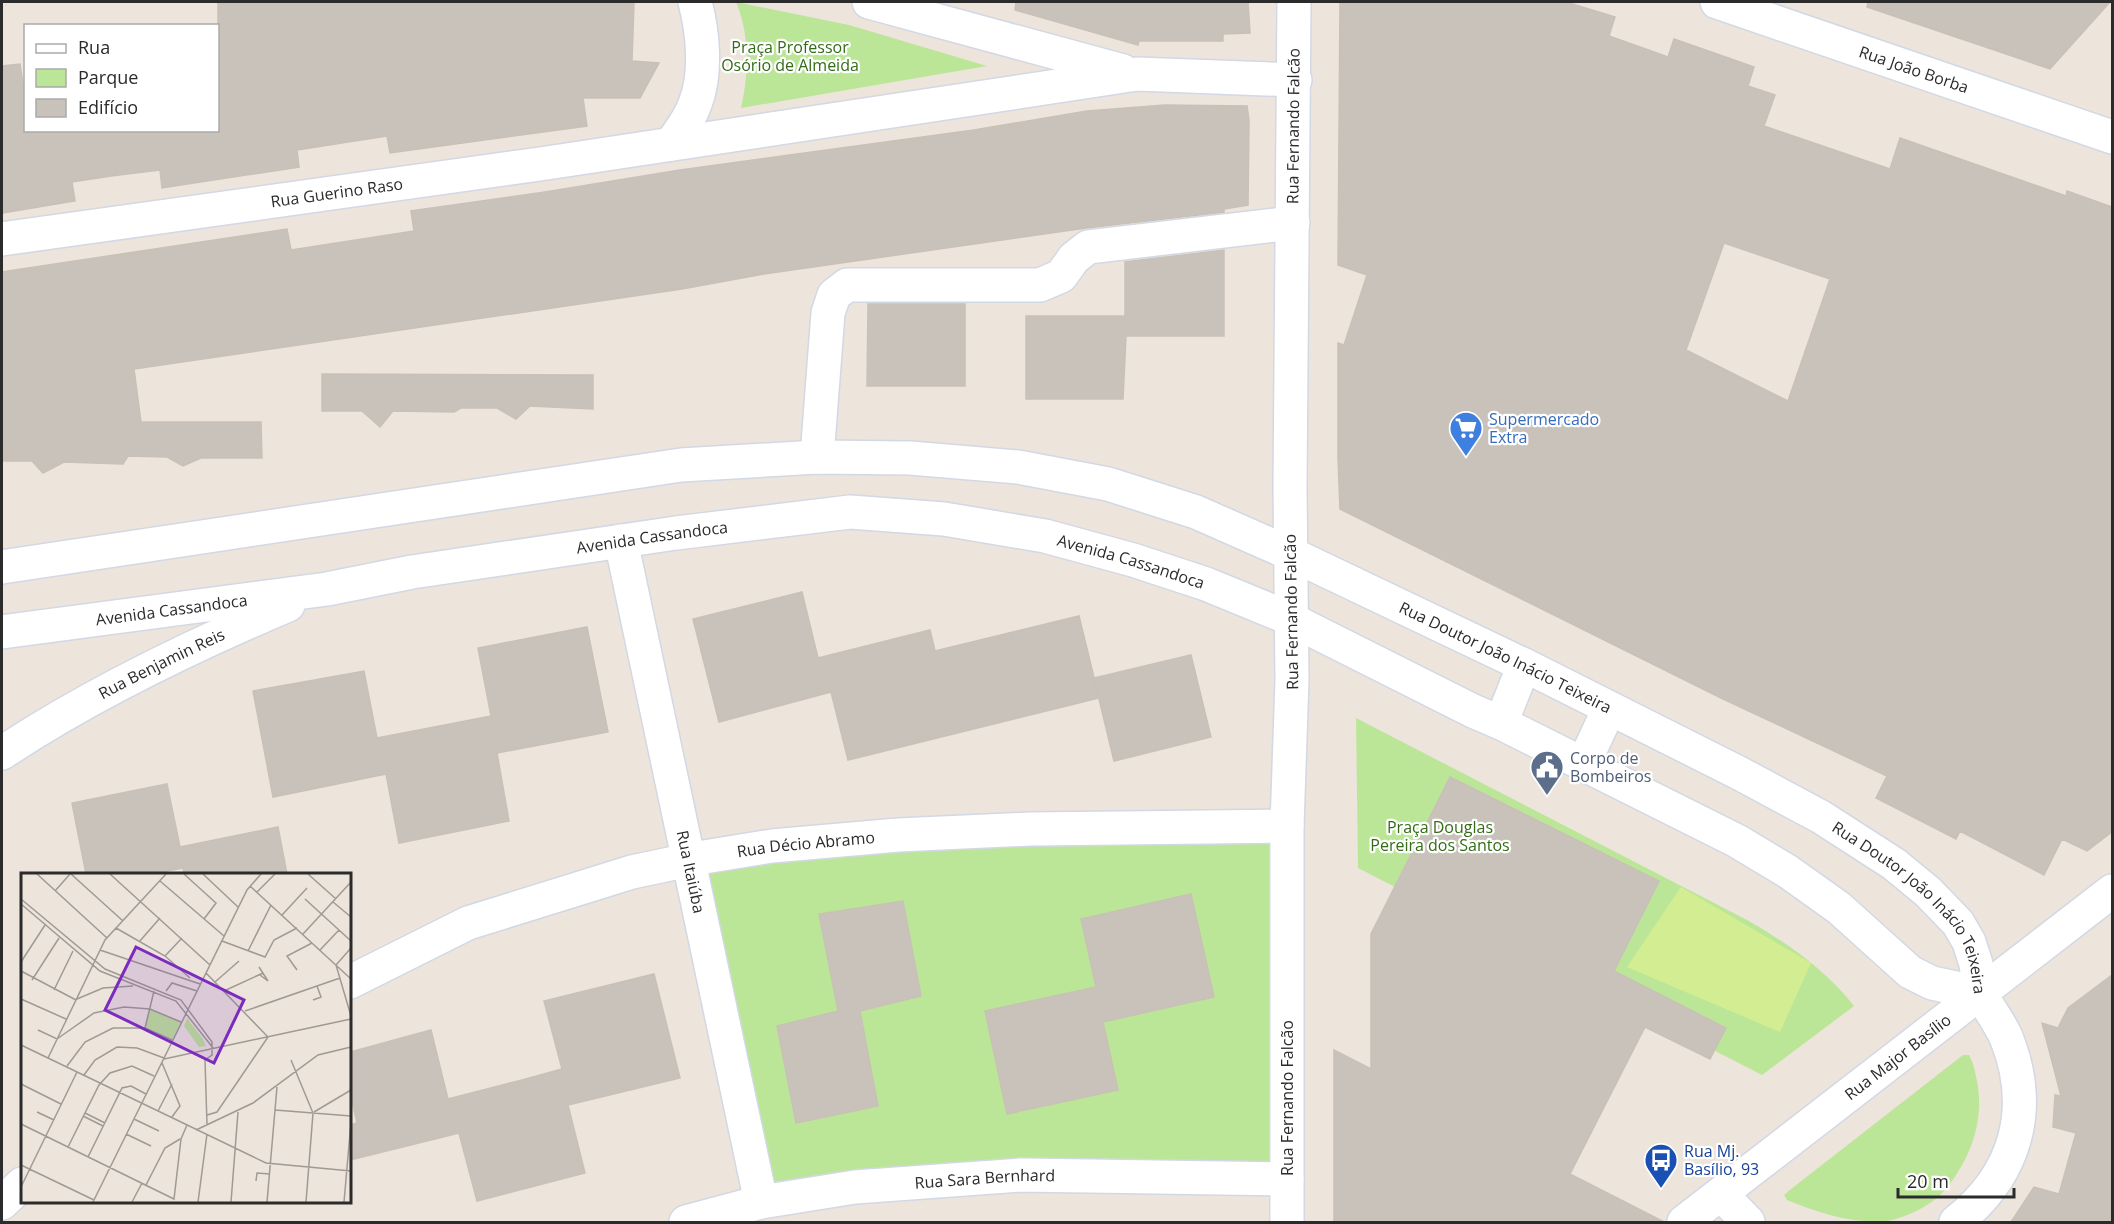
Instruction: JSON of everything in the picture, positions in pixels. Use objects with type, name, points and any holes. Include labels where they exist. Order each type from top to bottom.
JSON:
[{"type":"street","points":[[671,144],[686,124],[696,102],[704,57],[694,2]]},
{"type":"street","points":[[869,2],[1137,74]]},
{"type":"street","name":"Rua Fernando Falcão","points":[[1287,1222],[1287,826],[1292,680],[1289,553],[1294,2]]},
{"type":"street","name":"Rua João Borba","points":[[1718,2],[2112,137]]},
{"type":"street","points":[[671,144],[1137,74],[1295,80]]},
{"type":"street","name":"Rua Guerino Raso","points":[[2,239],[671,144]]},
{"type":"street","points":[[817,457],[828,313],[834,295],[847,285],[1040,285],[1061,276],[1074,258],[1088,247],[1293,223]]},
{"type":"street","points":[[2,567],[681,465],[817,457],[910,458],[1018,467],[1108,484],[1196,512],[1289,553]]},
{"type":"street","name":"Avenida Cassandoca","points":[[2,632],[327,589],[412,572],[621,541],[850,512],[944,519],[1045,536],[1132,560],[1206,584],[1291,619]]},
{"type":"street","name":"Rua Itaiúba","points":[[621,541],[761,1202]]},
{"type":"street","name":"Rua Doutor João Inácio Teixeira","points":[[1289,553],[1524,665],[1811,811],[1894,864],[1928,892],[1958,923],[1969,942],[1976,964],[1980,993],[1932,983],[1910,972],[1839,908],[1786,871],[1737,841],[1291,619]]},
{"type":"street","name":"Rua Benjamin Reis","points":[[2,753],[75,708],[136,676],[220,634],[327,589]]},
{"type":"street","points":[[1502,723],[1524,665]]},
{"type":"street","points":[[1583,765],[1610,709]]},
{"type":"street","name":"Rua Décio Abramo","points":[[351,982],[468,923],[632,872],[772,846],[898,835],[1031,829],[1287,826]]},
{"type":"street","name":"Rua Major Basílio","points":[[1684,1222],[2112,891]]},
{"type":"street","points":[[1956,1222],[1970,1211],[1992,1187],[2016,1139],[2020,1109],[2018,1079],[2011,1051],[2005,1035],[1980,993]]},
{"type":"street","name":"Rua Sara Bernhard","points":[[686,1222],[761,1202],[855,1187],[1021,1175],[1287,1179]]},
{"type":"street","points":[[2,1203],[21,1185]]},
{"type":"street","points":[[1721,1194],[1748,1222]]},
{"type":"green space","name":"Praça Professor Osório de Almeida","points":[[736,2],[849,25],[987,66],[741,108],[746,82],[747,55],[744,28]]},
{"type":"green space","name":"Praça Douglas Pereira dos Santos","points":[[1356,718],[1749,921],[1778,938],[1805,958],[1854,1006],[1762,1075],[1358,868]]},
{"type":"green space","points":[[1287,826],[1287,1179],[761,1202],[698,858]]},
{"type":"green space","points":[[1681,887],[1811,963],[1780,1032],[1627,967]]},
{"type":"green space","points":[[1963,1055],[1969,1055],[1977,1081],[1979,1111],[1977,1125],[1968,1154],[1953,1179],[1939,1196],[1918,1210],[1888,1221],[1848,1219],[1787,1200],[1784,1195],[1791,1189]]},
{"type":"building","points":[[218,2],[634,2],[632,61],[659,63],[640,98],[583,98],[587,126],[390,153],[387,136],[297,150],[299,167],[162,188],[160,170],[111,176],[72,182],[75,201],[2,213],[2,66],[20,64],[24,89],[24,132],[219,132]]},
{"type":"building","points":[[1016,2],[1248,2],[1250,33],[1223,34],[1223,41],[1139,41],[1138,45],[1015,10]]},
{"type":"building","points":[[1340,2],[1566,2],[1615,17],[1609,36],[1668,57],[1674,39],[1754,67],[1748,86],[1775,95],[1764,126],[1890,169],[1900,138],[2066,196],[2067,191],[2112,207],[2112,832],[2087,851],[2062,839],[2044,875],[1960,831],[1956,839],[1876,798],[1887,776],[1721,698],[1340,509],[1338,343],[1344,345],[1367,275],[1338,265]],"holes":[[[1724,243],[1830,279],[1788,401],[1686,350]]]},
{"type":"building","points":[[1868,2],[2110,2],[2050,69],[1867,7]]},
{"type":"building","points":[[1165,105],[1247,106],[1249,120],[1248,205],[1224,209],[1224,212],[1086,228],[764,274],[682,289],[134,369],[141,422],[261,422],[262,458],[201,458],[183,466],[167,457],[128,456],[123,464],[64,462],[43,473],[32,461],[2,461],[2,272],[287,229],[291,250],[414,231],[411,211],[680,170],[974,130],[1087,111]]},
{"type":"building","points":[[1224,250],[1224,336],[1126,336],[1123,399],[1026,399],[1026,316],[1125,316],[1125,262]]},
{"type":"building","points":[[868,304],[965,304],[965,386],[867,386]]},
{"type":"building","points":[[322,374],[593,375],[593,409],[530,406],[516,419],[497,408],[461,408],[454,412],[393,411],[380,427],[362,411],[322,411]]},
{"type":"building","points":[[802,592],[818,658],[930,630],[935,651],[1079,616],[1099,698],[848,760],[831,692],[719,722],[693,619]]},
{"type":"building","points":[[587,627],[608,732],[497,753],[509,821],[399,843],[386,774],[273,797],[253,691],[364,671],[377,738],[491,716],[478,648]]},
{"type":"building","points":[[1191,655],[1211,737],[1114,761],[1094,678]]},
{"type":"building","points":[[1450,777],[1659,881],[1614,971],[1726,1028],[1710,1059],[1645,1027],[1570,1174],[1664,1222],[1334,1222],[1334,1050],[1371,1069],[1371,934]]},
{"type":"building","points":[[167,784],[180,847],[278,827],[287,873],[184,873],[183,868],[156,873],[86,873],[72,803]]},
{"type":"building","points":[[1191,894],[1214,997],[1103,1022],[1118,1090],[1007,1114],[985,1011],[1096,987],[1081,919]]},
{"type":"building","points":[[903,901],[921,996],[860,1011],[878,1106],[796,1123],[777,1026],[838,1011],[819,914]]},
{"type":"building","points":[[654,974],[680,1078],[568,1105],[585,1173],[477,1201],[459,1133],[351,1160],[351,1125],[357,1123],[351,1096],[351,1052],[431,1030],[448,1099],[522,1080],[562,1069],[544,1001]]},
{"type":"building","points":[[2112,975],[2112,1222],[2011,1222],[2034,1187],[2059,1194],[2076,1133],[2053,1127],[2055,1095],[2061,1096],[2042,1023],[2058,1028],[2068,1008]]},
{"type":"place","name":"Supermercado Extra","points":[[1466,457]]},
{"type":"place","name":"Corpo de Bombeiros","points":[[1547,796]]},
{"type":"place","name":"Rua Mj. Basílio, 93","points":[[1661,1189]]}]
